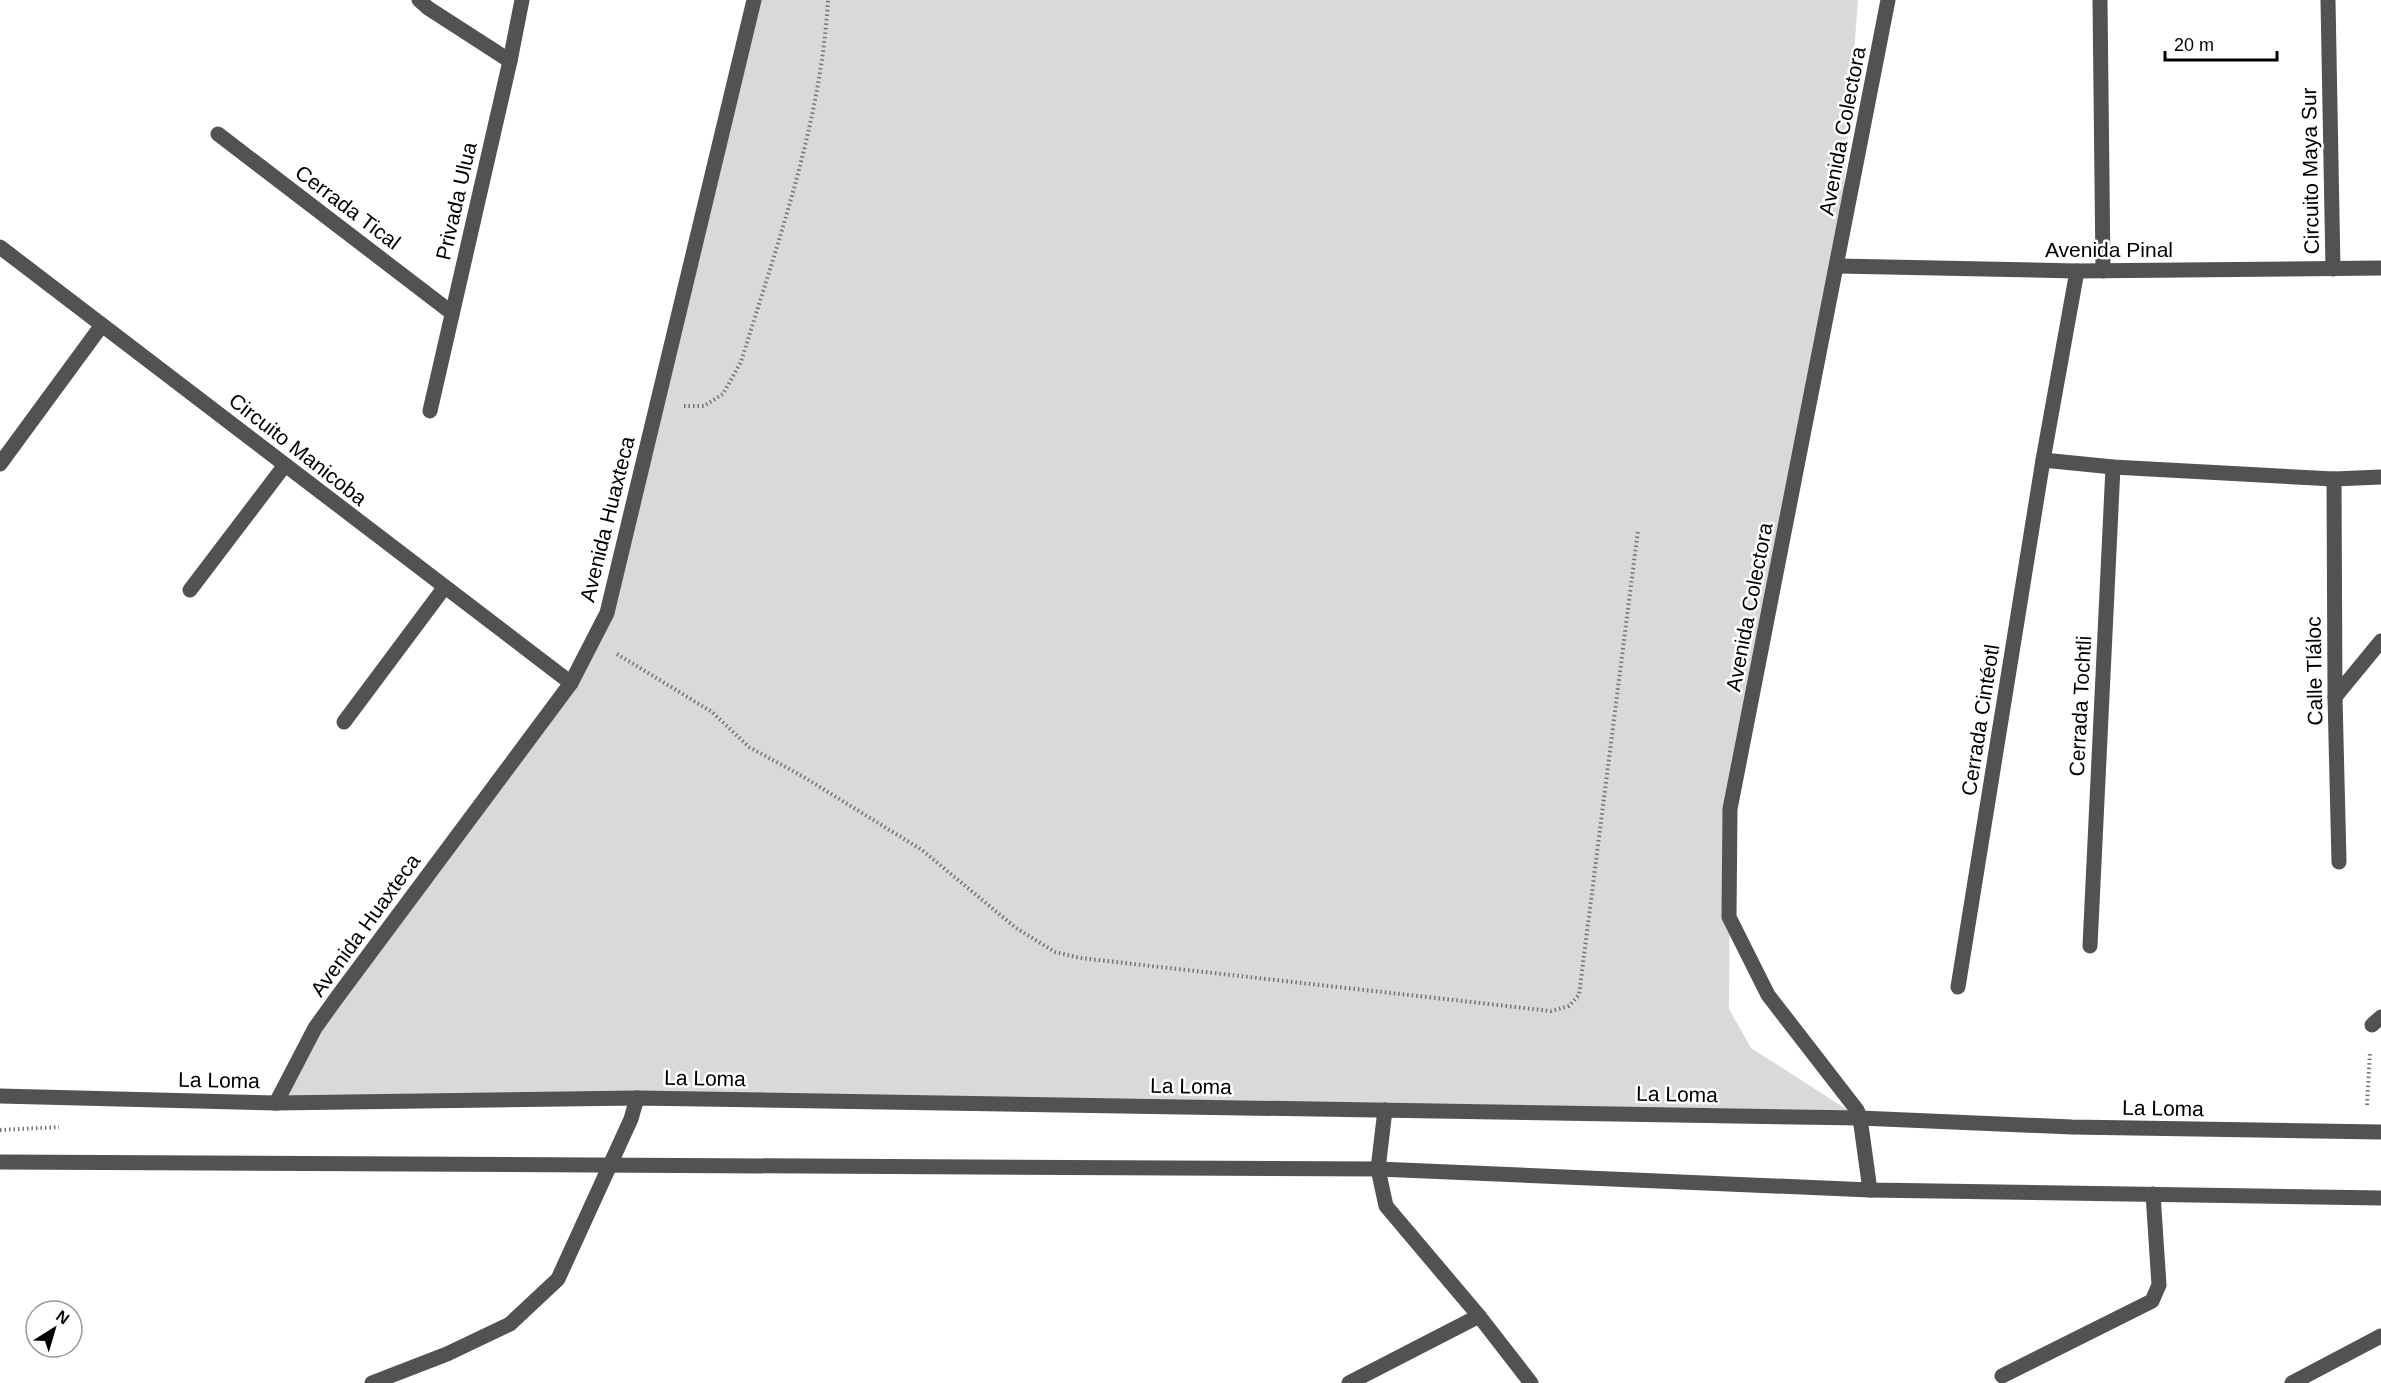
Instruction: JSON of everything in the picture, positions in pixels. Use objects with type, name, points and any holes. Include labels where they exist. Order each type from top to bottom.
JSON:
[{"type":"street","points":[[419,0],[510,61]]},
{"type":"street","name":"Privada Ulua","points":[[430,411],[522,0]]},
{"type":"street","name":"Avenida Huaxteca","points":[[276,1103],[315,1028],[571,683],[607,613],[754,0]]},
{"type":"street","name":"Avenida Colectora","points":[[1870,1190],[1860,1118],[1850,1101],[1768,995],[1729,917],[1730,809],[1838,266],[1888,0]]},
{"type":"street","points":[[2100,0],[2103,271]]},
{"type":"street","name":"Circuito Maya Sur","points":[[2328,0],[2333,269]]},
{"type":"street","name":"Cerrada Tical","points":[[218,134],[452,313]]},
{"type":"street","name":"Circuito Manicoba","points":[[0,247],[571,683]]},
{"type":"street","name":"Avenida Pinal","points":[[1838,266],[2077,271],[2381,268]]},
{"type":"street","name":"Cerrada Cintéotl","points":[[1958,987],[2043,460],[2077,271]]},
{"type":"street","points":[[0,464],[102,325]]},
{"type":"street","points":[[2043,460],[2113,467],[2334,479],[2381,477]]},
{"type":"street","points":[[190,590],[285,465]]},
{"type":"street","name":"Cerrada Tochtli","points":[[2090,946],[2113,467]]},
{"type":"street","name":"Calle Tláloc","points":[[2334,479],[2335,697],[2339,862]]},
{"type":"street","points":[[344,722],[444,588]]},
{"type":"street","points":[[2335,697],[2381,641]]},
{"type":"street","name":"La Loma","points":[[0,1096],[276,1103],[637,1098],[1860,1118],[2072,1127],[2381,1132]]},
{"type":"street","points":[[372,1383],[447,1354],[510,1324],[558,1279],[631,1119],[637,1098]]},
{"type":"street","points":[[1385,1110],[1378,1169],[1386,1206],[1479,1316],[1531,1383]]},
{"type":"street","points":[[0,1162],[1378,1169],[1870,1190],[2381,1198]]},
{"type":"street","points":[[2002,1376],[2152,1301],[2159,1285],[2154,1194]]},
{"type":"street","points":[[1348,1383],[1479,1316]]},
{"type":"street","points":[[2292,1383],[2381,1336]]},
{"type":"path","points":[[657,405],[704,406],[723,394],[741,362],[809,134],[827,27],[828,0]]},
{"type":"path","points":[[593,639],[712,712],[748,747],[801,776],[922,850],[1016,928],[1055,952],[1080,958],[1551,1011],[1569,1006],[1579,995],[1638,530]]},
{"type":"path","points":[[2365,1132],[2377,1021]]},
{"type":"shaded area","points":[[754,0],[1858,0],[1838,266],[1730,809],[1729,1009],[1751,1048],[1860,1118],[1385,1110],[276,1103],[315,1028],[571,683],[607,613]]}]
